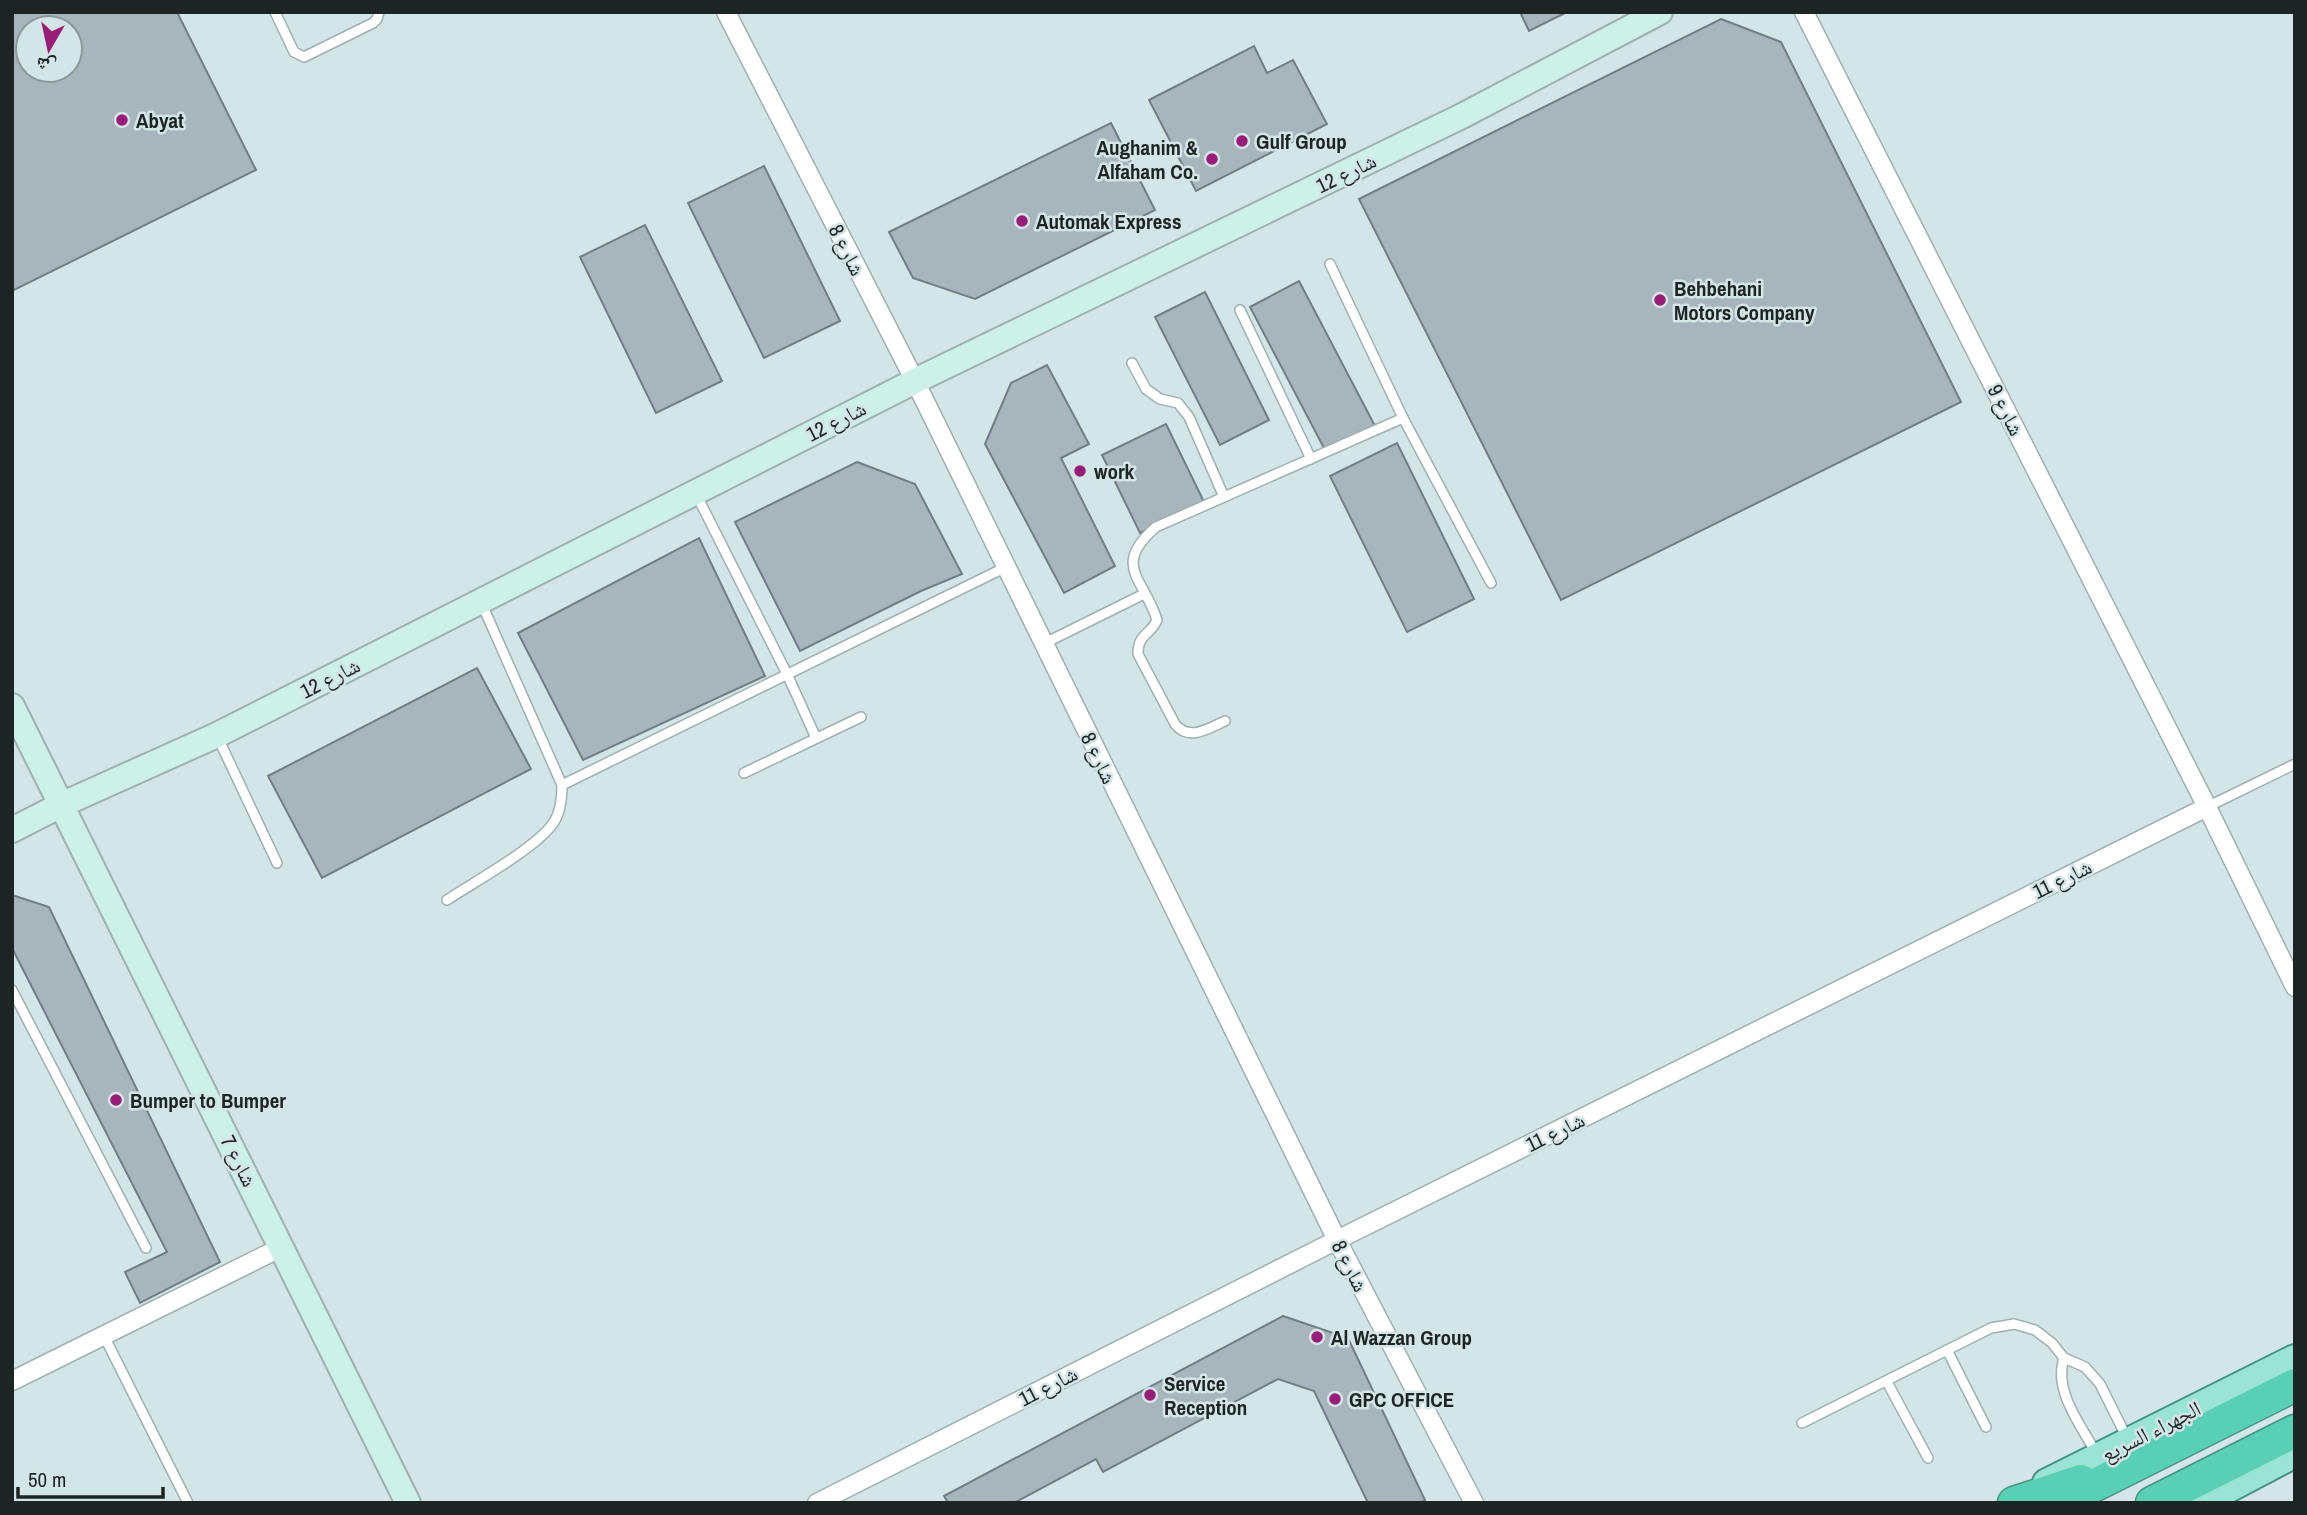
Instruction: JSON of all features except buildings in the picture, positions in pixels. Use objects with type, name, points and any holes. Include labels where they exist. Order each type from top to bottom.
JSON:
[{"type":"highway","name":"الجهراء السريع","points":[[2059,1503],[2137,1451],[2295,1385]]},
{"type":"highway","points":[[2152,1503],[2295,1431]]},
{"type":"highway","points":[[2014,1503],[2137,1451]]},
{"type":"main road","name":"الجهراء السريع","points":[[2006,1503],[2098,1457],[2137,1451],[2295,1359]]},
{"type":"main road","points":[[2200,1503],[2295,1453]]},
{"type":"street","name":"شارع 8","points":[[726,12],[915,382],[1337,1240],[1474,1503]]},
{"type":"street","name":"شارع 12","points":[[12,831],[61,805],[217,735],[915,382],[1462,116],[1660,12]]},
{"type":"street","name":"شارع 9","points":[[1804,12],[2207,807],[2295,987]]},
{"type":"street","name":"شارع 7","points":[[12,706],[408,1503]]},
{"type":"street","name":"شارع 11","points":[[817,1503],[1337,1240],[2207,807]]},
{"type":"street","points":[[12,1381],[282,1247]]},
{"type":"lane","points":[[275,12],[294,52],[304,57],[373,23],[379,12]]},
{"type":"lane","points":[[1330,264],[1403,418],[1491,583]]},
{"type":"lane","points":[[1240,310],[1311,459]]},
{"type":"lane","points":[[1132,363],[1146,389],[1160,399],[1178,403],[1189,417],[1224,497]]},
{"type":"lane","points":[[1226,721],[1197,734],[1180,730],[1138,654],[1138,643],[1153,629],[1157,620],[1132,566],[1135,551],[1142,539],[1156,527],[1403,418]]},
{"type":"lane","points":[[696,493],[787,674],[816,738]]},
{"type":"lane","points":[[562,785],[1006,567]]},
{"type":"lane","points":[[1043,644],[1144,594]]},
{"type":"lane","points":[[446,900],[541,838],[555,821],[562,802],[562,785],[481,602]]},
{"type":"lane","points":[[744,773],[861,717]]},
{"type":"lane","points":[[217,735],[277,863]]},
{"type":"lane","name":"شارع 11","points":[[2207,807],[2295,764]]},
{"type":"lane","points":[[12,990],[146,1248]]},
{"type":"lane","points":[[1802,1423],[1991,1328],[2014,1324],[2035,1330],[2044,1336],[2064,1359],[2085,1367],[2094,1375],[2137,1451]]},
{"type":"lane","points":[[104,1336],[188,1503]]},
{"type":"lane","points":[[1947,1350],[1986,1427]]},
{"type":"lane","points":[[2064,1359],[2061,1375],[2063,1391],[2098,1457]]},
{"type":"lane","points":[[1887,1382],[1928,1458]]},
{"type":"place","name":"Abyat","points":[[122,120]]},
{"type":"place","name":"Gulf Group","points":[[1242,141]]},
{"type":"place","name":"Aughanim & Alfaham Co.","points":[[1212,159]]},
{"type":"place","name":"Automak Express","points":[[1022,221]]},
{"type":"place","name":"Behbehani Motors Company","points":[[1660,300]]},
{"type":"place","name":"work","points":[[1080,471]]},
{"type":"place","name":"Bumper to Bumper","points":[[116,1100]]},
{"type":"place","name":"Al Wazzan Group","points":[[1317,1337]]},
{"type":"place","name":"Service Reception","points":[[1150,1395]]},
{"type":"place","name":"GPC OFFICE","points":[[1335,1399]]}]
